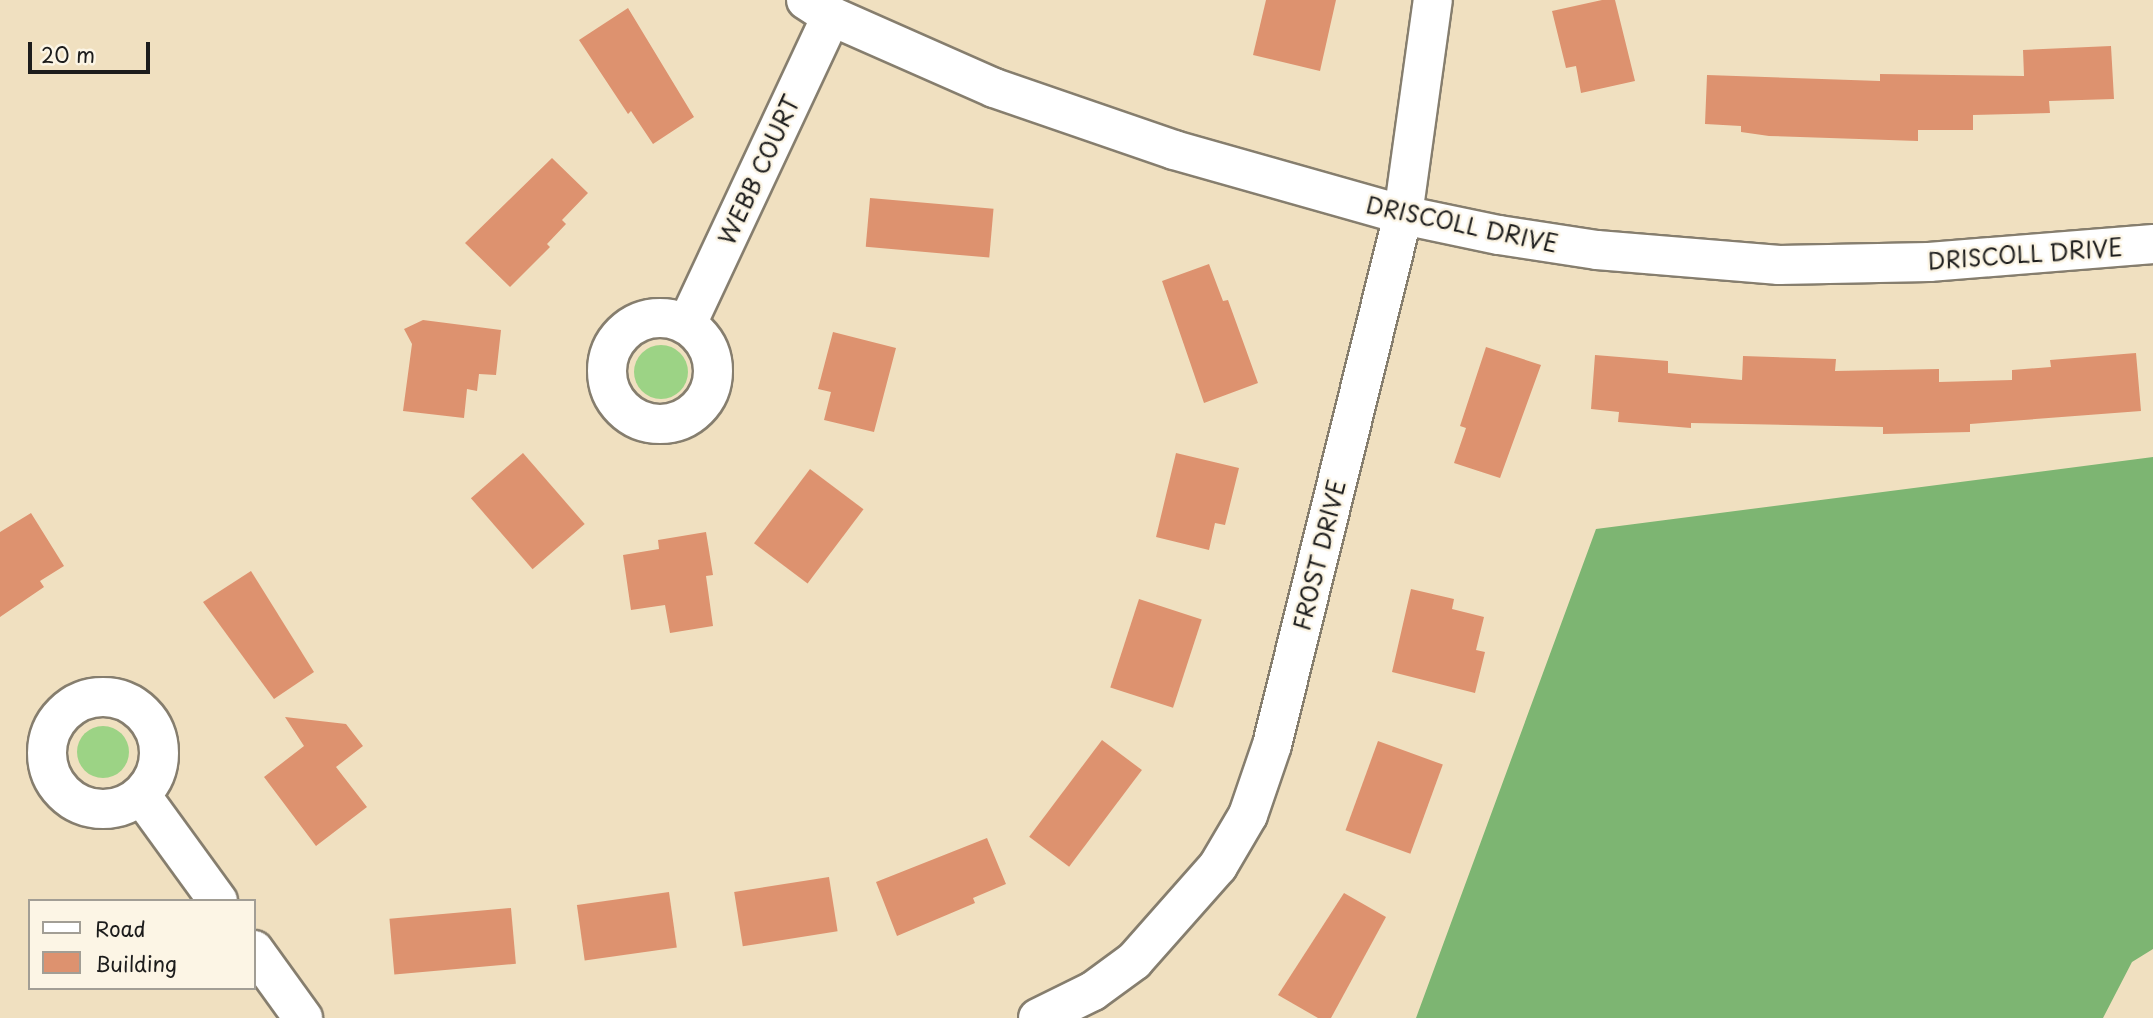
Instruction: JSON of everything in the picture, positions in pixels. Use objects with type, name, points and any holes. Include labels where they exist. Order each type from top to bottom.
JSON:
[{"type":"street","name":"FROST DRIVE","points":[[1038,1018],[1093,991],[1134,961],[1218,866],[1248,814],[1275,732],[1403,215],[1433,0]]},
{"type":"street","name":"DRISCOLL DRIVE","points":[[818,8],[1007,93],[1174,150],[1403,215],[1597,250],[1779,265],[1929,262],[2153,244]]},
{"type":"street","name":"WEBB COURT","points":[[687,324],[818,8]]},
{"type":"street","points":[[141,795],[217,899]]},
{"type":"street","points":[[256,953],[303,1018]]},
{"type":"green space","points":[[661,345],[680,353],[688,372],[680,391],[661,399],[642,391],[634,372],[642,353]]},
{"type":"green space","points":[[2153,457],[2153,949],[2132,962],[2103,1018],[1416,1018],[1596,529]]},
{"type":"green space","points":[[103,726],[122,733],[129,752],[122,771],[103,778],[84,771],[77,752],[84,733]]},
{"type":"building","points":[[1266,0],[1336,0],[1320,71],[1253,55]]},
{"type":"building","points":[[1602,0],[1615,0],[1635,81],[1581,93],[1576,66],[1566,68],[1552,11]]},
{"type":"building","points":[[628,8],[694,117],[653,144],[631,111],[628,114],[579,40]]},
{"type":"building","points":[[2111,46],[2114,99],[2049,101],[2050,113],[1973,115],[1973,130],[1918,130],[1918,141],[1769,136],[1741,132],[1741,126],[1705,124],[1707,75],[1880,81],[1880,74],[2024,76],[2023,50]]},
{"type":"building","points":[[552,158],[588,193],[562,220],[566,224],[547,244],[550,247],[510,287],[465,243]]},
{"type":"building","points":[[870,198],[994,209],[989,258],[866,247]]},
{"type":"building","points":[[1209,264],[1223,301],[1228,300],[1258,383],[1204,403],[1162,281]]},
{"type":"building","points":[[423,320],[501,330],[496,375],[479,374],[477,391],[467,389],[464,418],[403,411],[412,344],[404,329]]},
{"type":"building","points":[[833,332],[896,348],[874,432],[824,420],[831,392],[818,389]]},
{"type":"building","points":[[1486,347],[1541,365],[1500,478],[1454,463],[1466,428],[1460,426]]},
{"type":"building","points":[[2136,353],[2141,411],[1970,424],[1970,432],[1883,434],[1883,427],[1691,423],[1691,428],[1618,422],[1619,412],[1591,409],[1595,355],[1668,361],[1668,373],[1742,380],[1743,356],[1836,359],[1835,371],[1939,369],[1939,382],[2012,380],[2012,370],[2051,367],[2050,360]]},
{"type":"building","points":[[523,453],[585,524],[533,569],[471,498]]},
{"type":"building","points":[[1176,453],[1239,468],[1225,525],[1215,523],[1209,550],[1156,537]]},
{"type":"building","points":[[810,469],[864,509],[808,584],[754,543]]},
{"type":"building","points":[[31,513],[64,566],[40,581],[44,587],[0,617],[0,532]]},
{"type":"building","points":[[706,532],[713,575],[706,576],[713,626],[670,633],[665,605],[631,610],[623,555],[659,549],[658,540]]},
{"type":"building","points":[[251,571],[314,672],[274,699],[203,602]]},
{"type":"building","points":[[1411,589],[1454,599],[1452,609],[1484,617],[1476,650],[1485,652],[1475,693],[1392,672]]},
{"type":"building","points":[[1139,599],[1202,619],[1173,708],[1110,687]]},
{"type":"building","points":[[285,717],[346,724],[363,746],[336,767],[367,807],[316,846],[264,777],[304,746]]},
{"type":"building","points":[[1102,740],[1142,770],[1069,867],[1029,837]]},
{"type":"building","points":[[1378,741],[1443,765],[1410,854],[1346,830]]},
{"type":"building","points":[[987,838],[1006,884],[973,898],[975,903],[897,936],[876,882]]},
{"type":"building","points":[[829,877],[838,931],[743,946],[734,892]]},
{"type":"building","points":[[669,892],[677,947],[585,960],[577,905]]},
{"type":"building","points":[[1344,893],[1386,917],[1331,1018],[1318,1018],[1278,995]]},
{"type":"building","points":[[511,908],[516,964],[394,974],[389,919]]}]
